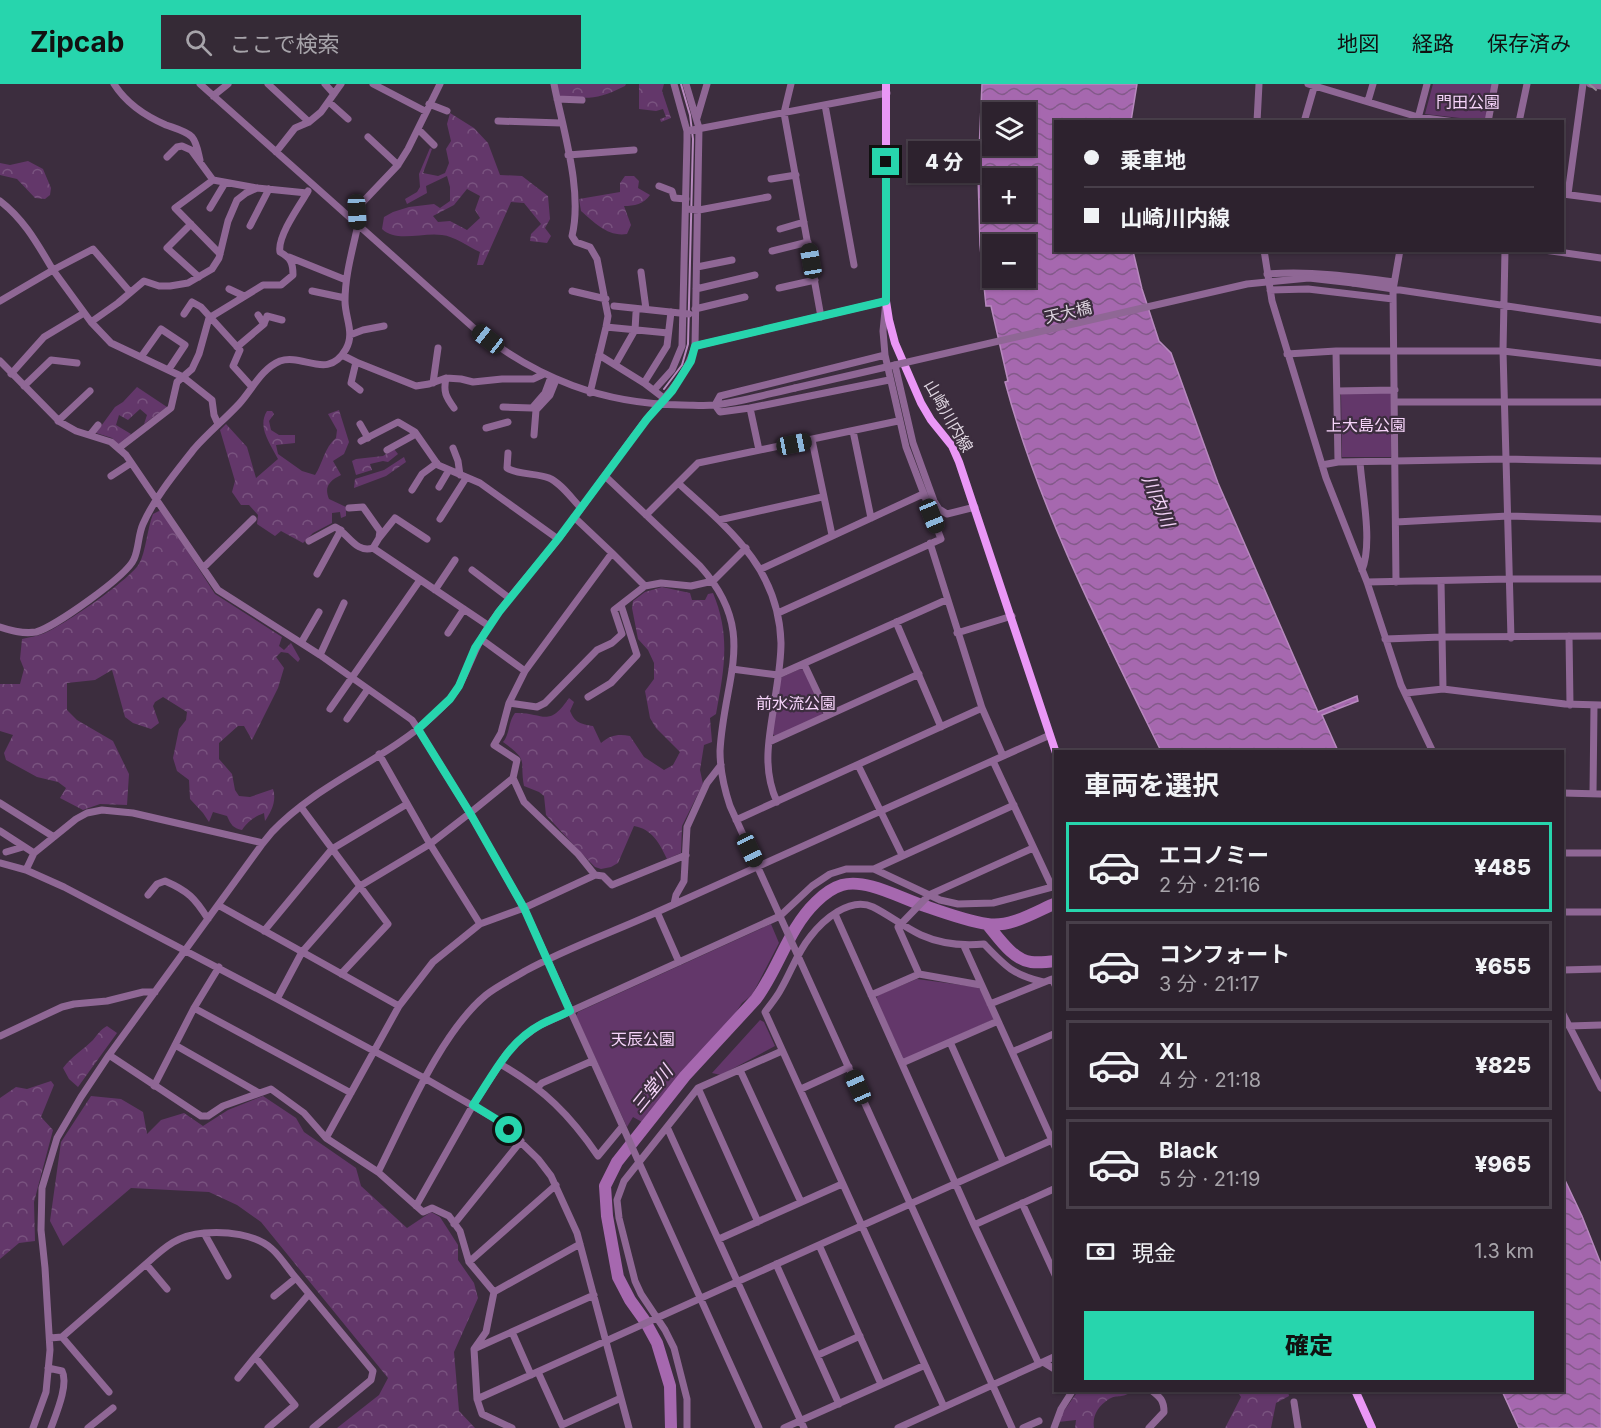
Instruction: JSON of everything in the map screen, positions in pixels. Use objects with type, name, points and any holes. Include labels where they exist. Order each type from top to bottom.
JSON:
[{"type":"main road","name":"山崎川内線","points":[[886,88],[886,301],[895,343],[921,403],[955,453],[1055,750]]},
{"type":"main road","points":[[1356,1392],[1372,1428]]},
{"type":"street","points":[[114,84],[122,97],[130,104],[194,139],[200,162]]},
{"type":"street","points":[[200,84],[476,330],[499,347],[550,377],[590,393],[659,405],[715,405]]},
{"type":"street","points":[[213,96],[228,84]]},
{"type":"street","points":[[268,84],[309,122]]},
{"type":"street","points":[[325,84],[334,94]]},
{"type":"street","points":[[276,152],[290,132],[309,122],[321,112],[342,84]]},
{"type":"street","points":[[373,84],[427,107],[447,111]]},
{"type":"street","points":[[0,627],[23,633],[38,631],[91,598],[114,580],[134,560],[141,527],[157,499],[196,447],[241,402],[268,369],[277,362],[291,360],[323,366],[342,355],[350,335],[345,298],[346,280],[359,206],[398,165],[440,84]]},
{"type":"street","points":[[554,84],[576,200],[576,221],[572,236],[576,242],[590,247],[597,258],[608,316],[590,393]]},
{"type":"street","points":[[654,390],[672,370],[679,358],[682,346],[687,131],[674,84]]},
{"type":"street","points":[[33,1428],[46,1392],[50,1338],[41,1230],[42,1188],[57,1138],[81,1097],[262,843],[283,821],[301,807],[335,782],[418,729],[450,699],[459,686],[489,626],[665,399],[691,361],[695,346],[699,210],[698,128],[686,84]]},
{"type":"street","points":[[697,118],[707,84]]},
{"type":"street","points":[[791,84],[784,113],[821,317]]},
{"type":"street","points":[[1257,120],[1259,84]]},
{"type":"street","points":[[1368,101],[1373,84]]},
{"type":"street","points":[[1304,120],[1312,85],[1368,101],[1417,119],[1427,84]]},
{"type":"street","points":[[1488,120],[1495,84]]},
{"type":"street","points":[[1519,120],[1527,84]]},
{"type":"street","points":[[1583,84],[1566,194],[1601,199]]},
{"type":"street","points":[[1590,84],[1601,86]]},
{"type":"street","points":[[687,131],[825,105],[886,88]]},
{"type":"street","points":[[557,99],[582,100]]},
{"type":"street","points":[[328,102],[348,119]]},
{"type":"street","points":[[825,105],[854,265]]},
{"type":"street","points":[[498,120],[561,123]]},
{"type":"street","points":[[418,129],[434,145]]},
{"type":"street","points":[[368,137],[398,165]]},
{"type":"street","points":[[166,157],[177,147],[182,146],[191,150],[213,180],[257,188],[307,193]]},
{"type":"street","points":[[568,155],[634,150]]},
{"type":"street","points":[[771,179],[796,176]]},
{"type":"street","points":[[213,180],[175,208],[220,254]]},
{"type":"street","points":[[210,208],[225,183]]},
{"type":"street","points":[[313,184],[292,217],[279,246],[280,252],[346,280]]},
{"type":"street","points":[[659,186],[672,191],[674,198],[686,199]]},
{"type":"street","points":[[91,322],[144,281],[159,286],[170,286],[188,282],[212,269],[220,254],[228,221],[237,200],[257,188]]},
{"type":"street","points":[[250,226],[269,189]]},
{"type":"street","points":[[686,209],[699,210],[768,197]]},
{"type":"street","points":[[0,201],[14,212],[29,231],[84,313],[111,343],[183,376],[212,400],[218,424]]},
{"type":"street","points":[[780,229],[804,222]]},
{"type":"street","points":[[191,224],[167,248],[199,277]]},
{"type":"street","points":[[771,251],[808,242]]},
{"type":"street","points":[[0,301],[93,249],[130,292]]},
{"type":"street","points":[[1264,252],[1270,290],[1287,354],[1322,465],[1367,582],[1401,685],[1432,750]]},
{"type":"street","points":[[1396,582],[1393,299],[1400,252]]},
{"type":"street","points":[[1505,252],[1503,351],[1511,638]]},
{"type":"street","points":[[1558,252],[1601,258]]},
{"type":"street","points":[[119,448],[171,408],[177,382],[192,369],[199,354],[209,318],[263,285],[281,285],[293,275],[293,265],[289,257]]},
{"type":"street","points":[[696,267],[732,260]]},
{"type":"street","points":[[641,272],[646,309]]},
{"type":"street","points":[[1267,274],[1301,272],[1338,274],[1504,306],[1601,320]]},
{"type":"street","points":[[696,289],[755,275]]},
{"type":"street","name":"天大橋","points":[[715,405],[1247,284],[1309,278],[1394,286]]},
{"type":"street","points":[[778,288],[815,280]]},
{"type":"street","points":[[229,289],[244,296]]},
{"type":"street","points":[[1270,290],[1308,289],[1393,299]]},
{"type":"street","points":[[312,291],[345,298]]},
{"type":"street","points":[[572,291],[606,299]]},
{"type":"street","points":[[614,306],[684,314],[745,297]]},
{"type":"street","points":[[695,346],[886,301],[883,331],[885,356],[898,421],[941,538],[778,613]]},
{"type":"street","points":[[184,314],[192,302],[201,307],[240,350],[232,366],[252,387]]},
{"type":"street","points":[[644,383],[667,346],[671,312]]},
{"type":"street","points":[[11,374],[44,337],[84,313]]},
{"type":"street","points":[[615,365],[635,330],[636,313]]},
{"type":"street","points":[[258,315],[264,324]]},
{"type":"street","points":[[237,347],[264,324],[267,315],[282,320]]},
{"type":"street","points":[[350,335],[384,326]]},
{"type":"street","points":[[606,327],[669,333]]},
{"type":"street","points":[[141,357],[161,329],[185,345],[169,369]]},
{"type":"street","points":[[433,383],[438,348]]},
{"type":"street","points":[[1287,354],[1336,351],[1503,351],[1601,363]]},
{"type":"street","points":[[1336,351],[1338,462]]},
{"type":"street","points":[[342,355],[416,386],[446,378],[473,382],[550,377]]},
{"type":"street","points":[[599,355],[665,399]]},
{"type":"street","points":[[715,405],[720,396],[885,356]]},
{"type":"street","points":[[24,386],[51,360],[77,363]]},
{"type":"street","points":[[0,361],[58,421],[76,431],[111,442],[119,448],[157,499],[218,590],[320,655],[412,720],[470,813],[524,908],[759,1428]]},
{"type":"street","points":[[356,362],[351,382],[360,390]]},
{"type":"street","points":[[895,365],[913,443],[934,501],[939,509],[947,514],[975,507]]},
{"type":"street","points":[[486,428],[508,424],[506,407],[532,408],[545,393],[550,377]]},
{"type":"street","points":[[534,435],[536,410],[550,395],[550,377]]},
{"type":"street","points":[[446,378],[444,394],[454,408]]},
{"type":"street","points":[[715,405],[720,412],[750,408],[890,380]]},
{"type":"street","points":[[1337,391],[1395,390]]},
{"type":"street","points":[[58,421],[90,391]]},
{"type":"street","points":[[1395,402],[1601,402]]},
{"type":"street","points":[[750,408],[759,450]]},
{"type":"street","points":[[360,424],[364,440],[405,418]]},
{"type":"street","points":[[646,515],[698,463],[898,421]]},
{"type":"street","points":[[398,422],[416,434],[436,463],[480,483],[558,539]]},
{"type":"street","points":[[90,435],[98,425]]},
{"type":"street","points":[[853,431],[871,518]]},
{"type":"street","points":[[387,450],[416,434]]},
{"type":"street","points":[[812,440],[822,497],[832,536]]},
{"type":"street","points":[[440,519],[463,477],[453,448]]},
{"type":"street","points":[[508,453],[507,468],[511,471],[552,479],[581,508]]},
{"type":"street","points":[[1322,465],[1338,462],[1506,459],[1601,461]]},
{"type":"street","points":[[1360,462],[1366,530],[1366,561],[1362,570]]},
{"type":"street","points":[[111,476],[131,463]]},
{"type":"street","points":[[412,490],[422,474],[436,463]]},
{"type":"street","points":[[439,487],[449,470]]},
{"type":"street","points":[[605,476],[713,581],[728,606],[735,643],[720,751],[724,789],[1012,1428]]},
{"type":"street","points":[[678,483],[746,548],[761,569],[778,613],[781,644],[766,755],[768,777],[777,802]]},
{"type":"street","points":[[761,569],[923,494]]},
{"type":"street","points":[[718,520],[822,497]]},
{"type":"street","points":[[349,508],[363,507],[367,511],[380,531],[379,538]]},
{"type":"street","points":[[1396,522],[1508,516],[1601,519]]},
{"type":"street","points":[[574,517],[645,586]]},
{"type":"street","points":[[309,541],[335,527],[357,546],[368,550],[373,548],[395,518],[427,539]]},
{"type":"street","points":[[203,568],[253,519]]},
{"type":"street","points":[[316,574],[341,530]]},
{"type":"street","points":[[930,543],[946,600],[982,708],[1003,756]]},
{"type":"street","points":[[373,548],[489,626]]},
{"type":"street","points":[[509,703],[537,707],[545,703],[597,650],[612,643],[622,634],[614,610],[645,586],[661,583],[691,586],[713,581],[746,548]]},
{"type":"street","points":[[595,875],[578,854],[524,802],[513,778],[517,760],[494,745],[501,733],[509,703],[525,671],[612,554]]},
{"type":"street","points":[[435,590],[455,560]]},
{"type":"street","points":[[472,570],[509,598]]},
{"type":"street","points":[[1367,582],[1601,579]]},
{"type":"street","points":[[330,709],[420,580]]},
{"type":"street","points":[[1441,581],[1443,689]]},
{"type":"street","points":[[732,669],[778,675],[946,600]]},
{"type":"street","points":[[320,655],[344,603]]},
{"type":"street","points":[[588,696],[611,683],[637,655],[621,605]]},
{"type":"street","points":[[448,633],[464,609]]},
{"type":"street","points":[[301,644],[318,612]]},
{"type":"street","points":[[957,633],[1011,616]]},
{"type":"street","points":[[896,622],[941,727]]},
{"type":"street","points":[[1569,636],[1570,705]]},
{"type":"street","points":[[1385,639],[1601,636]]},
{"type":"street","points":[[481,639],[525,671]]},
{"type":"street","points":[[804,664],[828,716]]},
{"type":"street","points":[[768,742],[919,674]]},
{"type":"street","points":[[347,719],[368,689]]},
{"type":"street","points":[[1406,693],[1443,689],[1570,705],[1597,706],[1597,794],[1564,794]]},
{"type":"street","points":[[736,820],[982,708]]},
{"type":"street","points":[[378,1172],[426,1079],[452,1035],[487,994],[506,981],[546,959],[657,912],[1050,735]]},
{"type":"street","points":[[379,754],[430,844],[480,924]]},
{"type":"street","points":[[874,869],[927,897],[958,904],[993,903],[1054,887],[1033,848],[993,760]]},
{"type":"street","points":[[674,904],[684,880],[687,827],[707,783],[721,765]]},
{"type":"street","points":[[858,765],[902,855]]},
{"type":"street","points":[[277,999],[302,952],[360,886],[430,844],[513,778]]},
{"type":"street","points":[[0,803],[54,837]]},
{"type":"street","points":[[264,931],[332,849],[407,804]]},
{"type":"street","points":[[416,1206],[473,1105],[500,1064],[516,1043],[538,1026],[781,918],[812,886],[830,874],[846,869],[874,869],[1014,805]]},
{"type":"street","points":[[301,807],[388,924],[341,974]]},
{"type":"street","points":[[26,870],[34,854],[76,819],[87,813],[102,810],[132,813],[262,843]]},
{"type":"street","points":[[0,831],[34,854]]},
{"type":"street","points":[[6,852],[23,847]]},
{"type":"street","points":[[919,974],[898,927],[902,922],[927,897],[1033,848]]},
{"type":"street","points":[[1564,853],[1601,853]]},
{"type":"street","points":[[326,1138],[399,1006],[433,962],[480,924],[524,908],[595,875],[603,876],[612,885],[686,855]]},
{"type":"street","points":[[0,863],[26,870],[64,887],[426,1079],[499,1121],[538,1159],[556,1185],[570,1213],[607,1341],[629,1428]]},
{"type":"street","points":[[148,895],[158,884],[165,881],[194,897],[208,919]]},
{"type":"street","points":[[218,905],[399,1006]]},
{"type":"street","points":[[944,1407],[923,1366],[765,1012],[781,990],[797,954],[810,937],[835,914],[852,905],[867,905],[934,940],[964,946],[984,944],[1006,968],[1016,974],[1043,982]]},
{"type":"street","points":[[657,912],[679,962]]},
{"type":"street","points":[[1564,912],[1601,912]]},
{"type":"street","points":[[835,914],[974,1225],[1041,1363],[1054,1369]]},
{"type":"street","points":[[964,946],[1054,1144]]},
{"type":"street","points":[[154,1086],[194,1008],[219,968]]},
{"type":"street","points":[[1564,970],[1601,969]]},
{"type":"street","points":[[872,996],[919,974],[981,985]]},
{"type":"street","points":[[990,1004],[1052,979],[1054,983]]},
{"type":"street","points":[[0,1036],[68,1005],[107,1001],[143,992],[156,993]]},
{"type":"street","points":[[194,1008],[351,1094]]},
{"type":"street","points":[[1564,1016],[1600,1085]]},
{"type":"street","points":[[902,1063],[998,1021]]},
{"type":"street","points":[[1569,1026],[1601,1026]]},
{"type":"street","points":[[1012,1052],[1054,1034]]},
{"type":"street","points":[[950,1042],[1003,1161]]},
{"type":"street","points":[[175,1045],[259,1093]]},
{"type":"street","points":[[687,1428],[687,1399],[681,1372],[670,1339],[655,1320],[636,1281],[617,1209],[619,1192],[638,1161],[698,1088],[782,1051]]},
{"type":"street","points":[[109,1055],[201,1116],[208,1116],[222,1106],[271,1089],[304,1113],[326,1138],[378,1172],[423,1212],[432,1208],[449,1216],[460,1231],[469,1262],[494,1292]]},
{"type":"street","points":[[538,1087],[542,1083],[592,1061]]},
{"type":"street","points":[[500,1064],[538,1087],[566,1113],[598,1156],[623,1129]]},
{"type":"street","points":[[801,1089],[849,1068]]},
{"type":"street","points":[[740,1070],[801,1202]]},
{"type":"street","points":[[698,1088],[758,1222]]},
{"type":"street","points":[[667,1126],[802,1424]]},
{"type":"street","points":[[477,1399],[1052,1140]]},
{"type":"street","points":[[454,1224],[521,1141]]},
{"type":"street","points":[[719,1239],[842,1184]]},
{"type":"street","points":[[469,1262],[556,1185]]},
{"type":"street","points":[[974,1225],[1054,1189]]},
{"type":"street","points":[[1022,1203],[1054,1273]]},
{"type":"street","points":[[50,1338],[62,1337],[171,1242],[216,1232],[246,1236],[270,1248],[373,1371],[371,1380],[313,1428]]},
{"type":"street","points":[[204,1233],[228,1276]]},
{"type":"street","points":[[512,1428],[482,1414],[477,1399],[474,1349],[486,1332],[494,1292],[580,1244]]},
{"type":"street","points":[[819,1245],[881,1384]]},
{"type":"street","points":[[146,1264],[167,1289]]},
{"type":"street","points":[[776,1264],[839,1404]]},
{"type":"street","points":[[274,1296],[296,1278]]},
{"type":"street","points":[[238,1378],[309,1294]]},
{"type":"street","points":[[474,1349],[594,1295]]},
{"type":"street","points":[[512,1332],[562,1427],[621,1398]]},
{"type":"street","points":[[818,1355],[860,1336]]},
{"type":"street","points":[[62,1337],[109,1392]]},
{"type":"street","points":[[255,1357],[295,1405],[268,1428]]},
{"type":"street","points":[[898,1428],[1054,1357]]},
{"type":"street","points":[[784,1428],[802,1424],[839,1404],[923,1366]]},
{"type":"street","points":[[48,1368],[62,1371],[65,1376],[51,1428]]},
{"type":"street","points":[[1054,1428],[1061,1409],[1072,1392]]},
{"type":"street","points":[[1149,1428],[1164,1412],[1164,1404],[1160,1397],[1153,1392]]},
{"type":"street","points":[[1294,1402],[1298,1428]]},
{"type":"street","points":[[88,1428],[113,1408]]},
{"type":"street","points":[[1023,1428],[1040,1421]]},
{"type":"green space","points":[[556,84],[626,84],[607,94],[586,98],[559,96]]},
{"type":"green space","points":[[639,84],[664,84],[662,91],[671,118],[661,122],[660,119],[666,117],[663,109],[656,111],[639,109]]},
{"type":"green space","name":"門田公園","points":[[1433,84],[1492,84],[1486,120],[1425,114]]},
{"type":"green space","points":[[450,113],[474,128],[488,143],[500,175],[522,176],[548,196],[550,219],[545,228],[551,236],[547,243],[530,241],[531,234],[541,224],[524,203],[511,202],[483,265],[477,265],[480,252],[451,237],[435,234],[402,236],[382,229],[384,217],[393,212],[409,207],[434,204],[440,208],[450,201],[447,176],[426,186],[427,193],[407,204],[405,199],[417,192],[420,187],[419,174],[430,148],[432,149],[423,173],[438,176],[445,173],[449,163],[446,149],[451,141],[447,124]],"holes":[[[467,189],[480,196],[475,210],[480,218],[467,230],[450,221],[438,222],[433,216],[454,205]]]},
{"type":"green space","points":[[28,161],[43,169],[51,188],[50,195],[45,199],[35,198],[17,179],[0,175],[0,163],[10,165]]},
{"type":"green space","points":[[625,176],[634,176],[639,181],[638,188],[650,195],[638,204],[624,206],[631,225],[627,234],[620,234],[608,231],[591,220],[581,211],[579,199],[620,192],[620,183]]},
{"type":"green space","points":[[137,387],[167,407],[144,424],[147,415],[140,409],[128,420],[119,415],[116,425],[131,434],[126,441],[118,445],[112,438],[96,433],[115,407]]},
{"type":"green space","name":"上大島公園","points":[[1341,393],[1392,393],[1391,457],[1342,457]]},
{"type":"green space","points":[[339,410],[349,442],[344,454],[333,461],[341,475],[331,482],[327,491],[329,499],[346,507],[346,516],[341,518],[340,512],[332,513],[332,523],[313,533],[303,543],[281,531],[275,536],[257,524],[258,515],[249,505],[241,505],[232,492],[235,481],[220,430],[226,424],[247,447],[256,478],[278,459],[268,441],[263,423],[267,411],[272,411],[274,414],[269,421],[271,430],[279,435],[295,435],[295,443],[276,445],[278,454],[302,471],[315,475],[329,446],[336,438],[337,430],[328,414]]},
{"type":"green space","points":[[394,449],[398,454],[388,462],[370,464],[372,470],[356,475],[352,461],[383,456]]},
{"type":"green space","points":[[404,457],[406,462],[386,476],[354,488],[355,479],[384,470]]},
{"type":"green space","points":[[161,510],[215,594],[282,637],[279,646],[284,650],[291,643],[300,659],[298,662],[288,653],[281,652],[276,657],[284,668],[278,688],[252,740],[244,726],[238,726],[219,743],[219,759],[232,774],[235,790],[239,796],[250,797],[273,789],[274,802],[265,821],[264,813],[257,816],[242,830],[233,826],[227,816],[213,812],[209,822],[190,799],[189,780],[177,771],[173,758],[179,729],[186,720],[187,712],[163,697],[153,706],[159,723],[151,729],[133,723],[125,717],[112,670],[95,680],[67,683],[67,710],[77,720],[113,741],[129,774],[127,805],[100,804],[83,810],[60,798],[66,788],[58,782],[37,777],[6,760],[4,753],[13,735],[0,731],[0,684],[20,684],[24,669],[20,659],[22,639],[45,633],[66,621],[95,602],[132,572],[141,559],[153,514]]},
{"type":"green space","points":[[662,587],[690,593],[692,600],[705,600],[708,594],[713,593],[719,609],[724,639],[723,668],[716,714],[710,718],[712,742],[704,745],[700,770],[703,784],[682,826],[681,853],[667,859],[651,834],[634,826],[618,863],[601,869],[595,867],[546,815],[544,796],[524,786],[522,761],[517,753],[503,742],[515,713],[550,716],[562,708],[569,698],[574,702],[570,711],[574,718],[582,724],[593,726],[601,743],[615,736],[630,736],[644,757],[664,770],[673,765],[680,752],[656,728],[650,718],[645,691],[654,679],[654,663],[648,650],[638,639],[632,608],[633,601],[645,592]]},
{"type":"green space","name":"前水流公園","points":[[800,669],[804,670],[823,712],[822,715],[775,736],[772,733],[780,680]]},
{"type":"green space","name":"天辰公園","points":[[771,924],[779,943],[752,995],[742,1003],[731,1020],[680,1074],[642,1122],[633,1117],[627,1127],[576,1016],[578,1012]]},
{"type":"green space","points":[[917,979],[977,987],[981,990],[994,1019],[906,1059],[903,1058],[876,999],[878,995]]},
{"type":"green space","points":[[760,1020],[764,1022],[775,1046],[721,1075],[712,1073]]},
{"type":"green space","points":[[107,1026],[117,1033],[78,1087],[69,1079],[63,1068]]},
{"type":"green space","points":[[51,1081],[54,1085],[41,1117],[53,1130],[34,1202],[35,1241],[19,1243],[0,1259],[0,1098],[16,1087],[27,1089]]},
{"type":"green space","points":[[91,1096],[121,1099],[143,1112],[147,1134],[161,1120],[184,1113],[203,1126],[228,1110],[263,1096],[296,1118],[304,1132],[356,1168],[361,1186],[407,1228],[431,1212],[440,1217],[458,1245],[458,1260],[474,1283],[478,1298],[454,1352],[459,1411],[475,1428],[337,1428],[379,1395],[388,1378],[261,1222],[237,1205],[209,1192],[131,1188],[63,1246],[50,1221],[61,1142]]},
{"type":"green space","points":[[1077,1392],[1131,1392],[1109,1399],[1102,1405],[1095,1415],[1094,1428],[1075,1428],[1076,1420],[1058,1422]]},
{"type":"green space","points":[[1238,1392],[1288,1392],[1289,1396],[1276,1403],[1271,1428],[1225,1428],[1241,1397]]},
{"type":"water","name":"川内川","points":[[982,84],[1137,84],[1131,120],[1054,120],[1054,252],[1133,252],[1142,289],[1159,341],[1171,353],[1218,483],[1318,712],[1357,696],[1358,701],[1322,715],[1338,750],[1161,750],[1054,524],[1019,430],[1005,382],[1008,381],[991,306],[986,306],[984,288],[1036,288],[1036,234],[982,234],[982,265],[978,174]]},
{"type":"water","points":[[1564,1178],[1601,1264],[1601,1428],[1519,1428],[1502,1392],[1564,1392]]},
{"type":"waterway","points":[[664,389],[682,365],[688,344],[693,139],[690,115],[681,84]]},
{"type":"waterway","name":"三堂川","points":[[671,1428],[670,1386],[657,1343],[618,1277],[607,1216],[605,1186],[617,1162],[685,1076],[756,999],[798,924],[816,902],[831,890],[842,885],[862,884],[956,916],[996,925],[1022,918],[1054,904]]},
{"type":"waterway","name":"三堂川","points":[[987,924],[1006,947],[1018,957],[1031,962],[1054,961]]},
{"type":"railway","points":[[1589,84],[1601,94]]},
{"type":"route","points":[[509,1130],[473,1105],[516,1043],[538,1026],[570,1011],[524,908],[470,813],[418,729],[450,699],[459,686],[475,648],[489,626],[558,539],[647,419],[672,391],[691,361],[695,346],[886,301],[886,162]]}]
